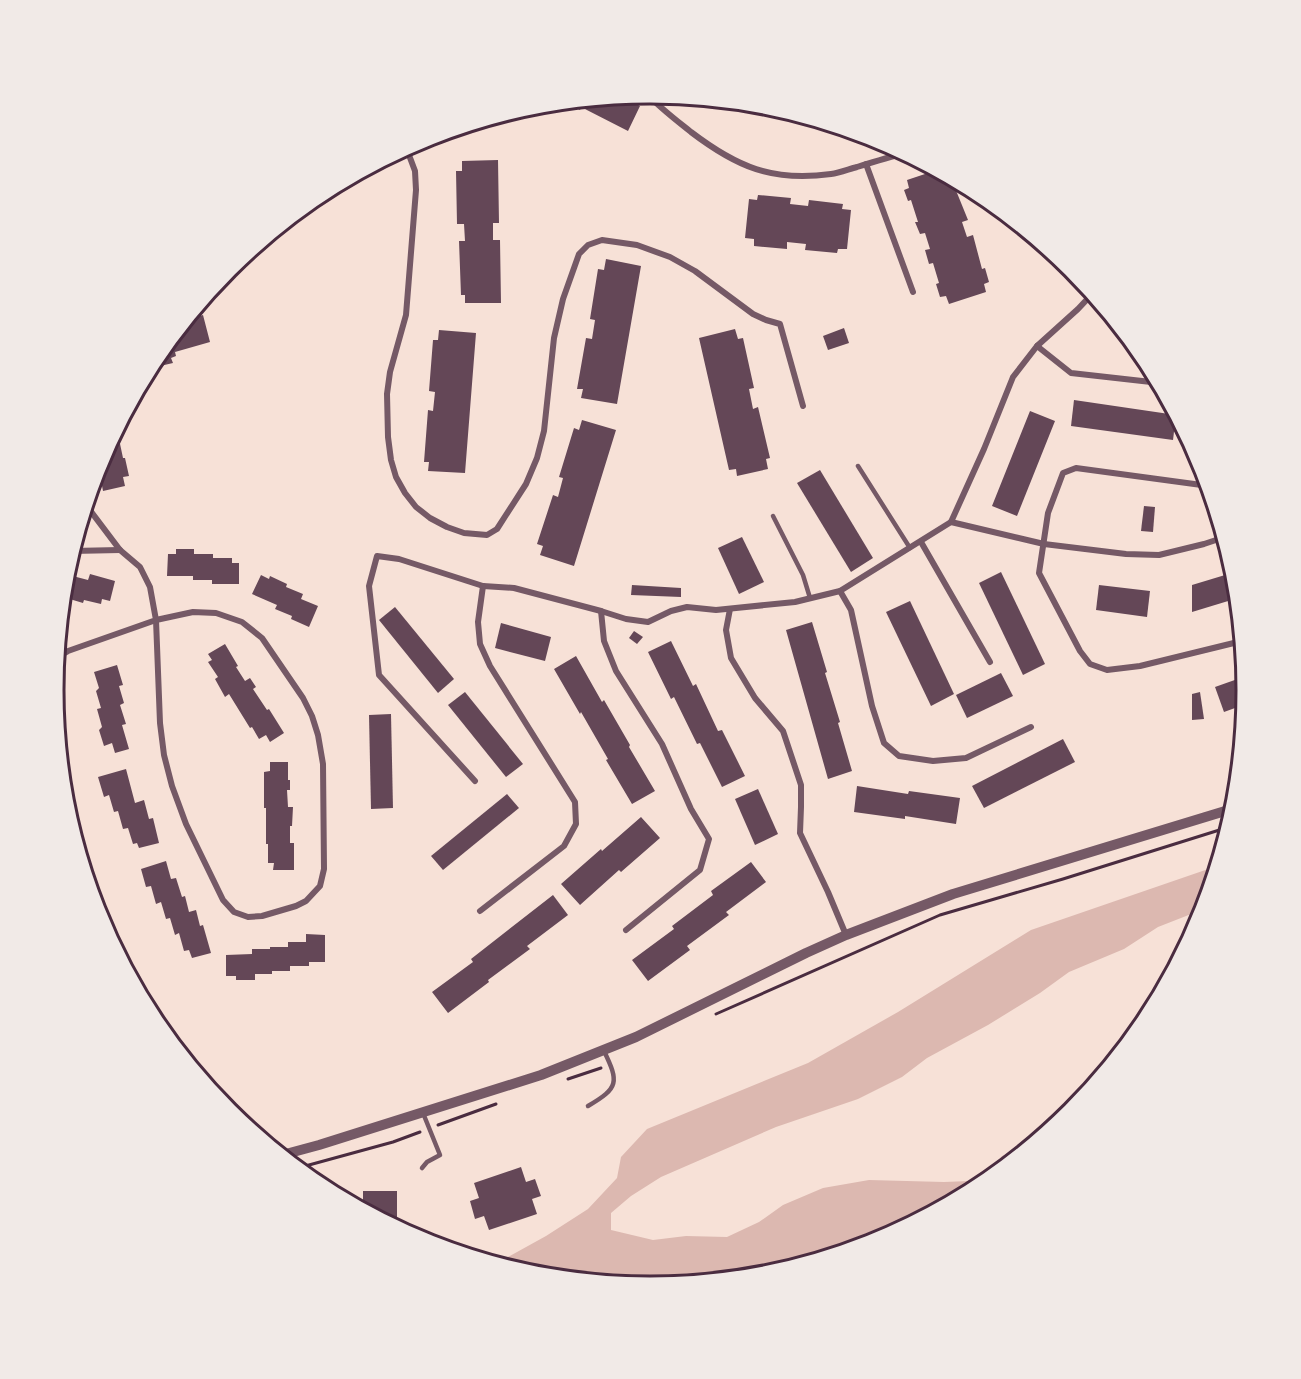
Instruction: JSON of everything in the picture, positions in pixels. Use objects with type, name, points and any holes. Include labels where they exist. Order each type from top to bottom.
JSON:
[{"type":"street","points":[[658,104],[674,119],[729,159],[754,169],[780,175],[807,177],[834,174],[893,156]]},
{"type":"street","points":[[409,156],[415,171],[416,190],[406,315],[390,372],[387,394],[388,437],[396,477],[416,507],[430,518],[447,527],[486,535],[497,529],[526,484],[537,458],[544,431],[554,338],[563,299],[579,254],[588,245],[602,240],[637,245],[670,257],[695,271],[753,314],[780,324],[803,406]]},
{"type":"street","points":[[866,164],[913,292]]},
{"type":"street","points":[[475,781],[379,675],[369,586],[377,556],[399,559],[483,586],[514,588],[626,619],[648,622],[671,611],[687,607],[730,609],[795,602],[840,591],[951,522],[1013,377],[1037,346],[1087,299]]},
{"type":"street","points":[[1037,346],[1071,373],[1149,382]]},
{"type":"street","points":[[1199,485],[1076,468],[1063,473],[1048,513],[1039,573],[1080,651],[1090,664],[1107,670],[1140,666],[1234,643]]},
{"type":"street","points":[[66,652],[156,620],[193,612],[216,613],[242,622],[262,638],[303,698],[312,716],[323,764],[324,868],[320,886],[306,902],[262,916],[248,917],[234,912],[223,900],[186,824],[164,755],[159,723],[156,620],[150,587],[140,567],[120,550],[92,513]]},
{"type":"street","points":[[951,522],[1044,544],[1126,554],[1159,555],[1217,540]]},
{"type":"street","points":[[921,542],[990,662]]},
{"type":"street","points":[[81,551],[120,550]]},
{"type":"street","points":[[480,911],[564,846],[576,824],[575,802],[490,666],[480,644],[477,622],[483,586]]},
{"type":"street","points":[[840,591],[851,610],[872,706],[884,743],[899,756],[933,761],[966,758],[1031,727]]},
{"type":"street","points":[[730,609],[726,630],[731,658],[755,698],[783,731],[801,785],[800,833],[846,935]]},
{"type":"street","points":[[601,611],[604,641],[616,671],[663,744],[691,809],[709,839],[700,870],[626,930]]},
{"type":"street","points":[[292,1153],[541,1075],[636,1037],[846,935],[953,894],[1223,812]]},
{"type":"lane","points":[[858,466],[910,548]]},
{"type":"lane","points":[[773,516],[803,575],[810,598]]},
{"type":"lane","points":[[588,1106],[602,1098],[613,1085],[614,1076],[604,1050]]},
{"type":"lane","points":[[422,1168],[427,1162],[440,1155],[423,1113]]},
{"type":"path","points":[[708,1017],[940,915],[1219,830]]},
{"type":"path","points":[[560,1082],[610,1064]]},
{"type":"path","points":[[309,1165],[393,1142],[506,1101]]},
{"type":"shaded area","points":[[1208,869],[1192,914],[1158,927],[1124,949],[1069,972],[988,1025],[927,1058],[902,1077],[858,1099],[776,1127],[661,1177],[631,1196],[611,1213],[611,1230],[653,1240],[686,1236],[727,1237],[759,1222],[783,1205],[823,1188],[869,1180],[969,1181],[943,1197],[875,1231],[839,1244],[802,1256],[727,1270],[650,1276],[612,1274],[574,1270],[507,1258],[588,1209],[617,1178],[621,1157],[647,1129],[808,1063],[898,1012],[1031,930]]},
{"type":"building","points":[[637,104],[640,106],[628,131],[583,108]]},
{"type":"building","points":[[498,160],[499,223],[493,223],[493,240],[500,240],[501,303],[465,303],[465,295],[461,295],[459,241],[465,241],[464,224],[457,224],[456,171],[462,171],[462,161]]},
{"type":"building","points":[[927,173],[955,189],[968,220],[962,222],[967,237],[973,235],[982,269],[985,268],[989,282],[984,284],[986,292],[949,304],[946,296],[940,297],[936,284],[939,283],[933,263],[929,264],[925,250],[930,249],[925,233],[920,234],[911,200],[908,201],[904,190],[909,188],[907,180]]},
{"type":"building","points":[[758,195],[791,198],[790,204],[808,206],[809,200],[843,204],[842,209],[851,210],[847,249],[838,249],[837,253],[805,250],[806,244],[787,242],[787,249],[754,246],[754,239],[745,238],[749,199],[757,200]]},
{"type":"building","points":[[606,259],[641,266],[617,404],[581,398],[583,389],[577,389],[586,338],[592,339],[595,320],[590,319],[598,269],[604,270]]},
{"type":"building","points":[[203,315],[210,342],[175,352],[176,356],[171,358],[173,363],[162,366],[200,316]]},
{"type":"building","points":[[844,328],[849,343],[828,350],[823,336]]},
{"type":"building","points":[[735,329],[738,339],[743,338],[754,388],[749,389],[753,409],[758,407],[770,458],[766,459],[768,469],[737,476],[736,469],[729,470],[699,338]]},
{"type":"building","points":[[439,330],[476,333],[465,473],[428,471],[429,462],[424,462],[428,410],[433,411],[435,392],[429,391],[433,340],[438,340]]},
{"type":"building","points":[[1074,400],[1167,414],[1175,427],[1173,440],[1071,426]]},
{"type":"building","points":[[1030,411],[1055,421],[1017,516],[992,506]]},
{"type":"building","points":[[582,420],[616,430],[574,566],[540,555],[543,546],[537,544],[553,495],[558,497],[563,478],[559,477],[574,428],[579,430]]},
{"type":"building","points":[[120,442],[129,476],[123,477],[125,486],[103,491],[102,485]]},
{"type":"building","points":[[820,470],[873,558],[851,572],[797,483]]},
{"type":"building","points":[[1144,506],[1155,507],[1153,532],[1141,531]]},
{"type":"building","points":[[742,537],[764,582],[739,594],[718,548]]},
{"type":"building","points":[[176,549],[194,549],[194,554],[213,554],[213,558],[232,558],[232,563],[239,563],[239,584],[212,584],[212,580],[193,580],[193,576],[167,576],[168,554],[176,554]]},
{"type":"building","points":[[1001,572],[1045,664],[1023,675],[979,583]]},
{"type":"building","points":[[90,574],[115,581],[110,601],[102,599],[101,604],[84,600],[83,603],[72,600],[76,577],[88,580]]},
{"type":"building","points":[[261,575],[269,579],[270,576],[287,584],[286,587],[303,594],[301,599],[318,606],[309,627],[275,609],[277,605],[252,594]]},
{"type":"building","points":[[1225,575],[1229,601],[1192,612],[1192,585]]},
{"type":"building","points":[[632,585],[681,588],[681,597],[631,595]]},
{"type":"building","points":[[1099,585],[1150,591],[1147,617],[1096,610]]},
{"type":"building","points":[[910,601],[954,694],[931,706],[886,612]]},
{"type":"building","points":[[395,607],[454,679],[438,693],[379,620]]},
{"type":"building","points":[[812,622],[852,771],[828,779],[786,630]]},
{"type":"building","points":[[501,623],[551,637],[545,661],[495,648]]},
{"type":"building","points":[[634,631],[643,637],[637,644],[629,638]]},
{"type":"building","points":[[671,641],[693,686],[696,684],[718,731],[722,730],[745,776],[722,787],[700,743],[697,744],[674,697],[671,699],[648,652]]},
{"type":"building","points":[[225,644],[245,681],[250,678],[256,687],[253,689],[284,733],[270,742],[266,735],[259,739],[229,694],[225,697],[215,679],[218,677],[208,662],[212,660],[208,654]]},
{"type":"building","points":[[576,656],[602,702],[604,700],[655,791],[632,804],[581,712],[580,714],[554,669]]},
{"type":"building","points":[[117,665],[123,685],[119,686],[124,703],[120,705],[126,724],[122,725],[129,749],[115,753],[112,743],[104,746],[99,730],[102,727],[97,709],[101,708],[96,691],[99,688],[94,672]]},
{"type":"building","points":[[1001,673],[1013,696],[967,718],[956,695]]},
{"type":"building","points":[[1236,680],[1236,708],[1224,712],[1215,687]]},
{"type":"building","points":[[465,692],[523,764],[506,777],[448,705]]},
{"type":"building","points":[[1200,692],[1204,719],[1192,720],[1192,694]]},
{"type":"building","points":[[391,714],[393,808],[371,809],[369,715]]},
{"type":"building","points":[[1063,739],[1075,762],[984,808],[972,786]]},
{"type":"building","points":[[270,762],[288,762],[290,790],[287,790],[288,807],[293,807],[290,843],[294,843],[294,870],[273,870],[274,863],[268,863],[264,772],[270,771]]},
{"type":"building","points":[[126,769],[135,803],[144,800],[149,819],[153,818],[159,843],[139,848],[137,843],[133,844],[128,828],[123,829],[118,811],[114,812],[109,795],[104,797],[98,777]]},
{"type":"building","points":[[857,786],[908,794],[909,791],[960,798],[956,824],[905,816],[905,819],[854,812]]},
{"type":"building","points":[[758,789],[778,834],[755,845],[735,799]]},
{"type":"building","points":[[507,794],[519,808],[443,870],[431,856]]},
{"type":"building","points":[[641,817],[660,838],[580,905],[561,884]]},
{"type":"building","points":[[166,861],[171,879],[176,878],[182,897],[185,896],[189,912],[196,910],[211,953],[192,958],[189,950],[184,951],[179,933],[175,935],[170,918],[166,919],[161,902],[156,904],[151,886],[146,887],[141,869]]},
{"type":"building","points":[[751,862],[766,882],[726,912],[729,915],[687,946],[690,950],[648,981],[632,960],[674,929],[672,926],[713,895],[711,891]]},
{"type":"building","points":[[553,895],[568,915],[527,946],[530,949],[448,1013],[432,992],[473,962],[471,959]]},
{"type":"building","points":[[306,934],[325,935],[325,962],[309,962],[309,966],[290,966],[290,971],[255,974],[255,980],[236,980],[236,976],[226,976],[226,955],[252,954],[252,949],[288,947],[288,942],[306,942]]},
{"type":"building","points":[[521,1167],[526,1182],[535,1179],[541,1196],[532,1199],[537,1214],[489,1230],[484,1216],[475,1219],[470,1201],[479,1198],[474,1183]]},
{"type":"building","points":[[363,1191],[397,1191],[397,1218],[391,1215],[363,1200]]}]
